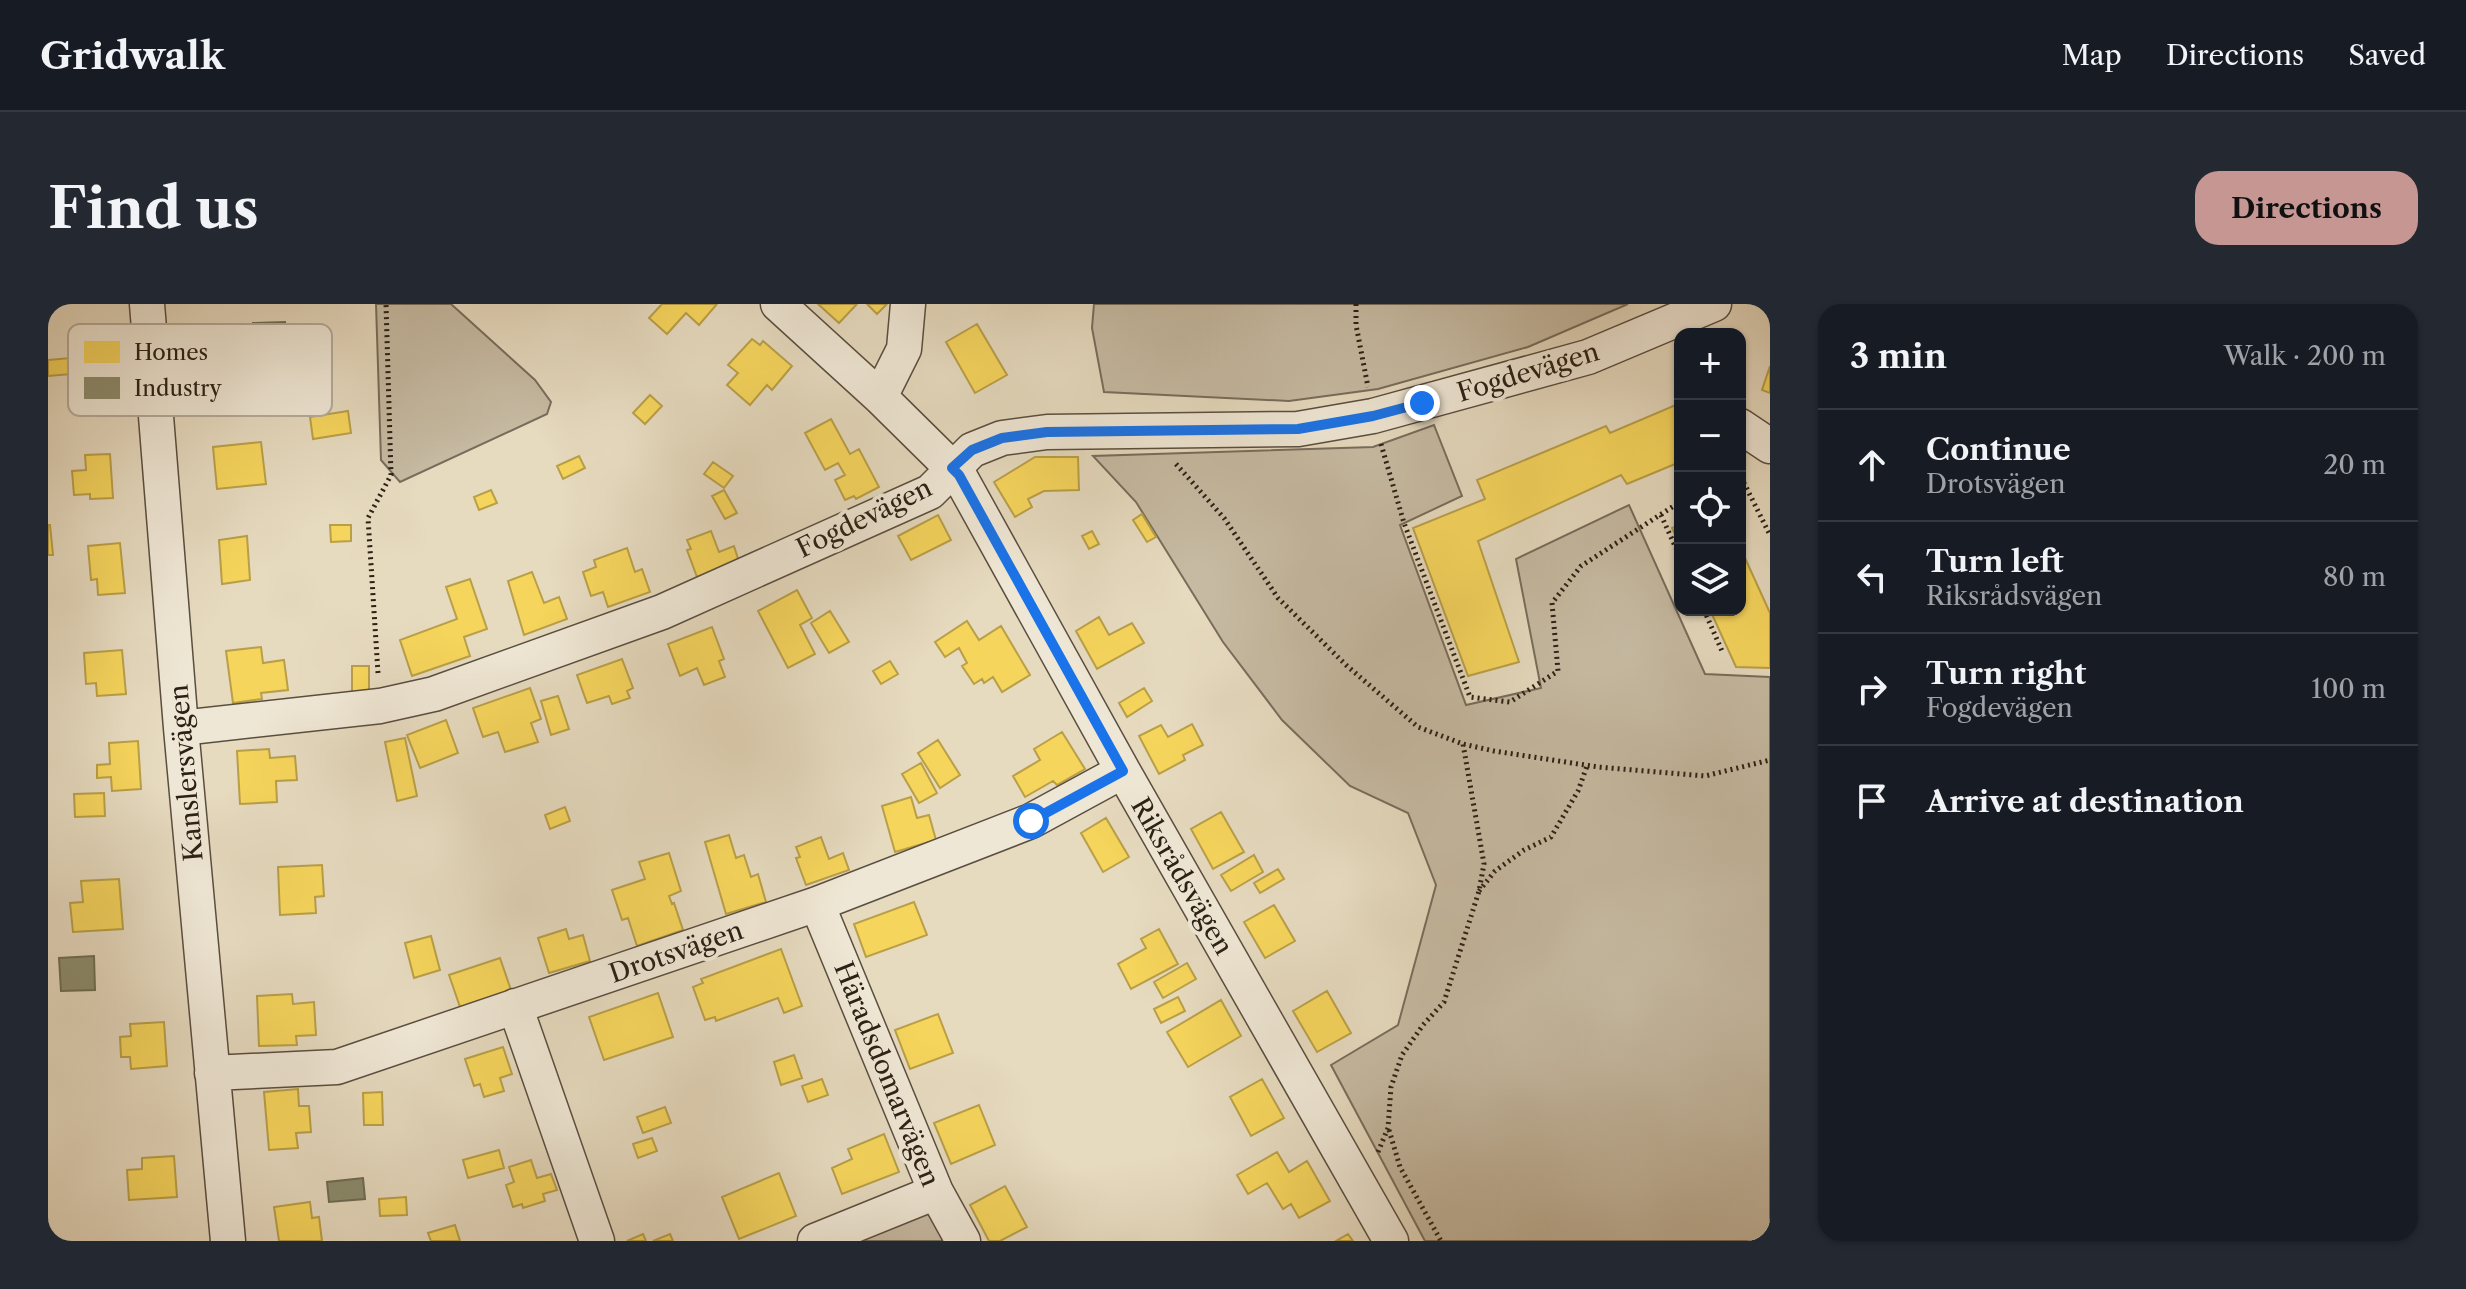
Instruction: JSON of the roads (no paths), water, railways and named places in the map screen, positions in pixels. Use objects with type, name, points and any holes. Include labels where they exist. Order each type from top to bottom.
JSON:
[{"type":"street","name":"Kanslersvägen","points":[[147,304],[149,324]]},
{"type":"street","name":"Riksrådsvägen","points":[[778,304],[880,397],[959,475],[1123,771],[1391,1241]]},
{"type":"street","points":[[880,397],[904,349],[908,304]]},
{"type":"street","name":"Fogdevägen","points":[[181,728],[380,706],[434,694],[662,612],[930,492],[972,450],[1002,438],[1047,432],[1298,429],[1373,416],[1588,357],[1698,318]]},
{"type":"street","name":"Kanslersvägen","points":[[156,416],[228,1241]]},
{"type":"street","points":[[1746,430],[1770,446]]},
{"type":"street","name":"Drotsvägen","points":[[212,1073],[337,1067],[817,904],[1031,821],[1123,771]]},
{"type":"street","name":"Häradsdomarvägen","points":[[817,904],[936,1192],[963,1241]]},
{"type":"street","points":[[515,1006],[597,1241]]},
{"type":"street","points":[[815,1241],[936,1192]]}]
